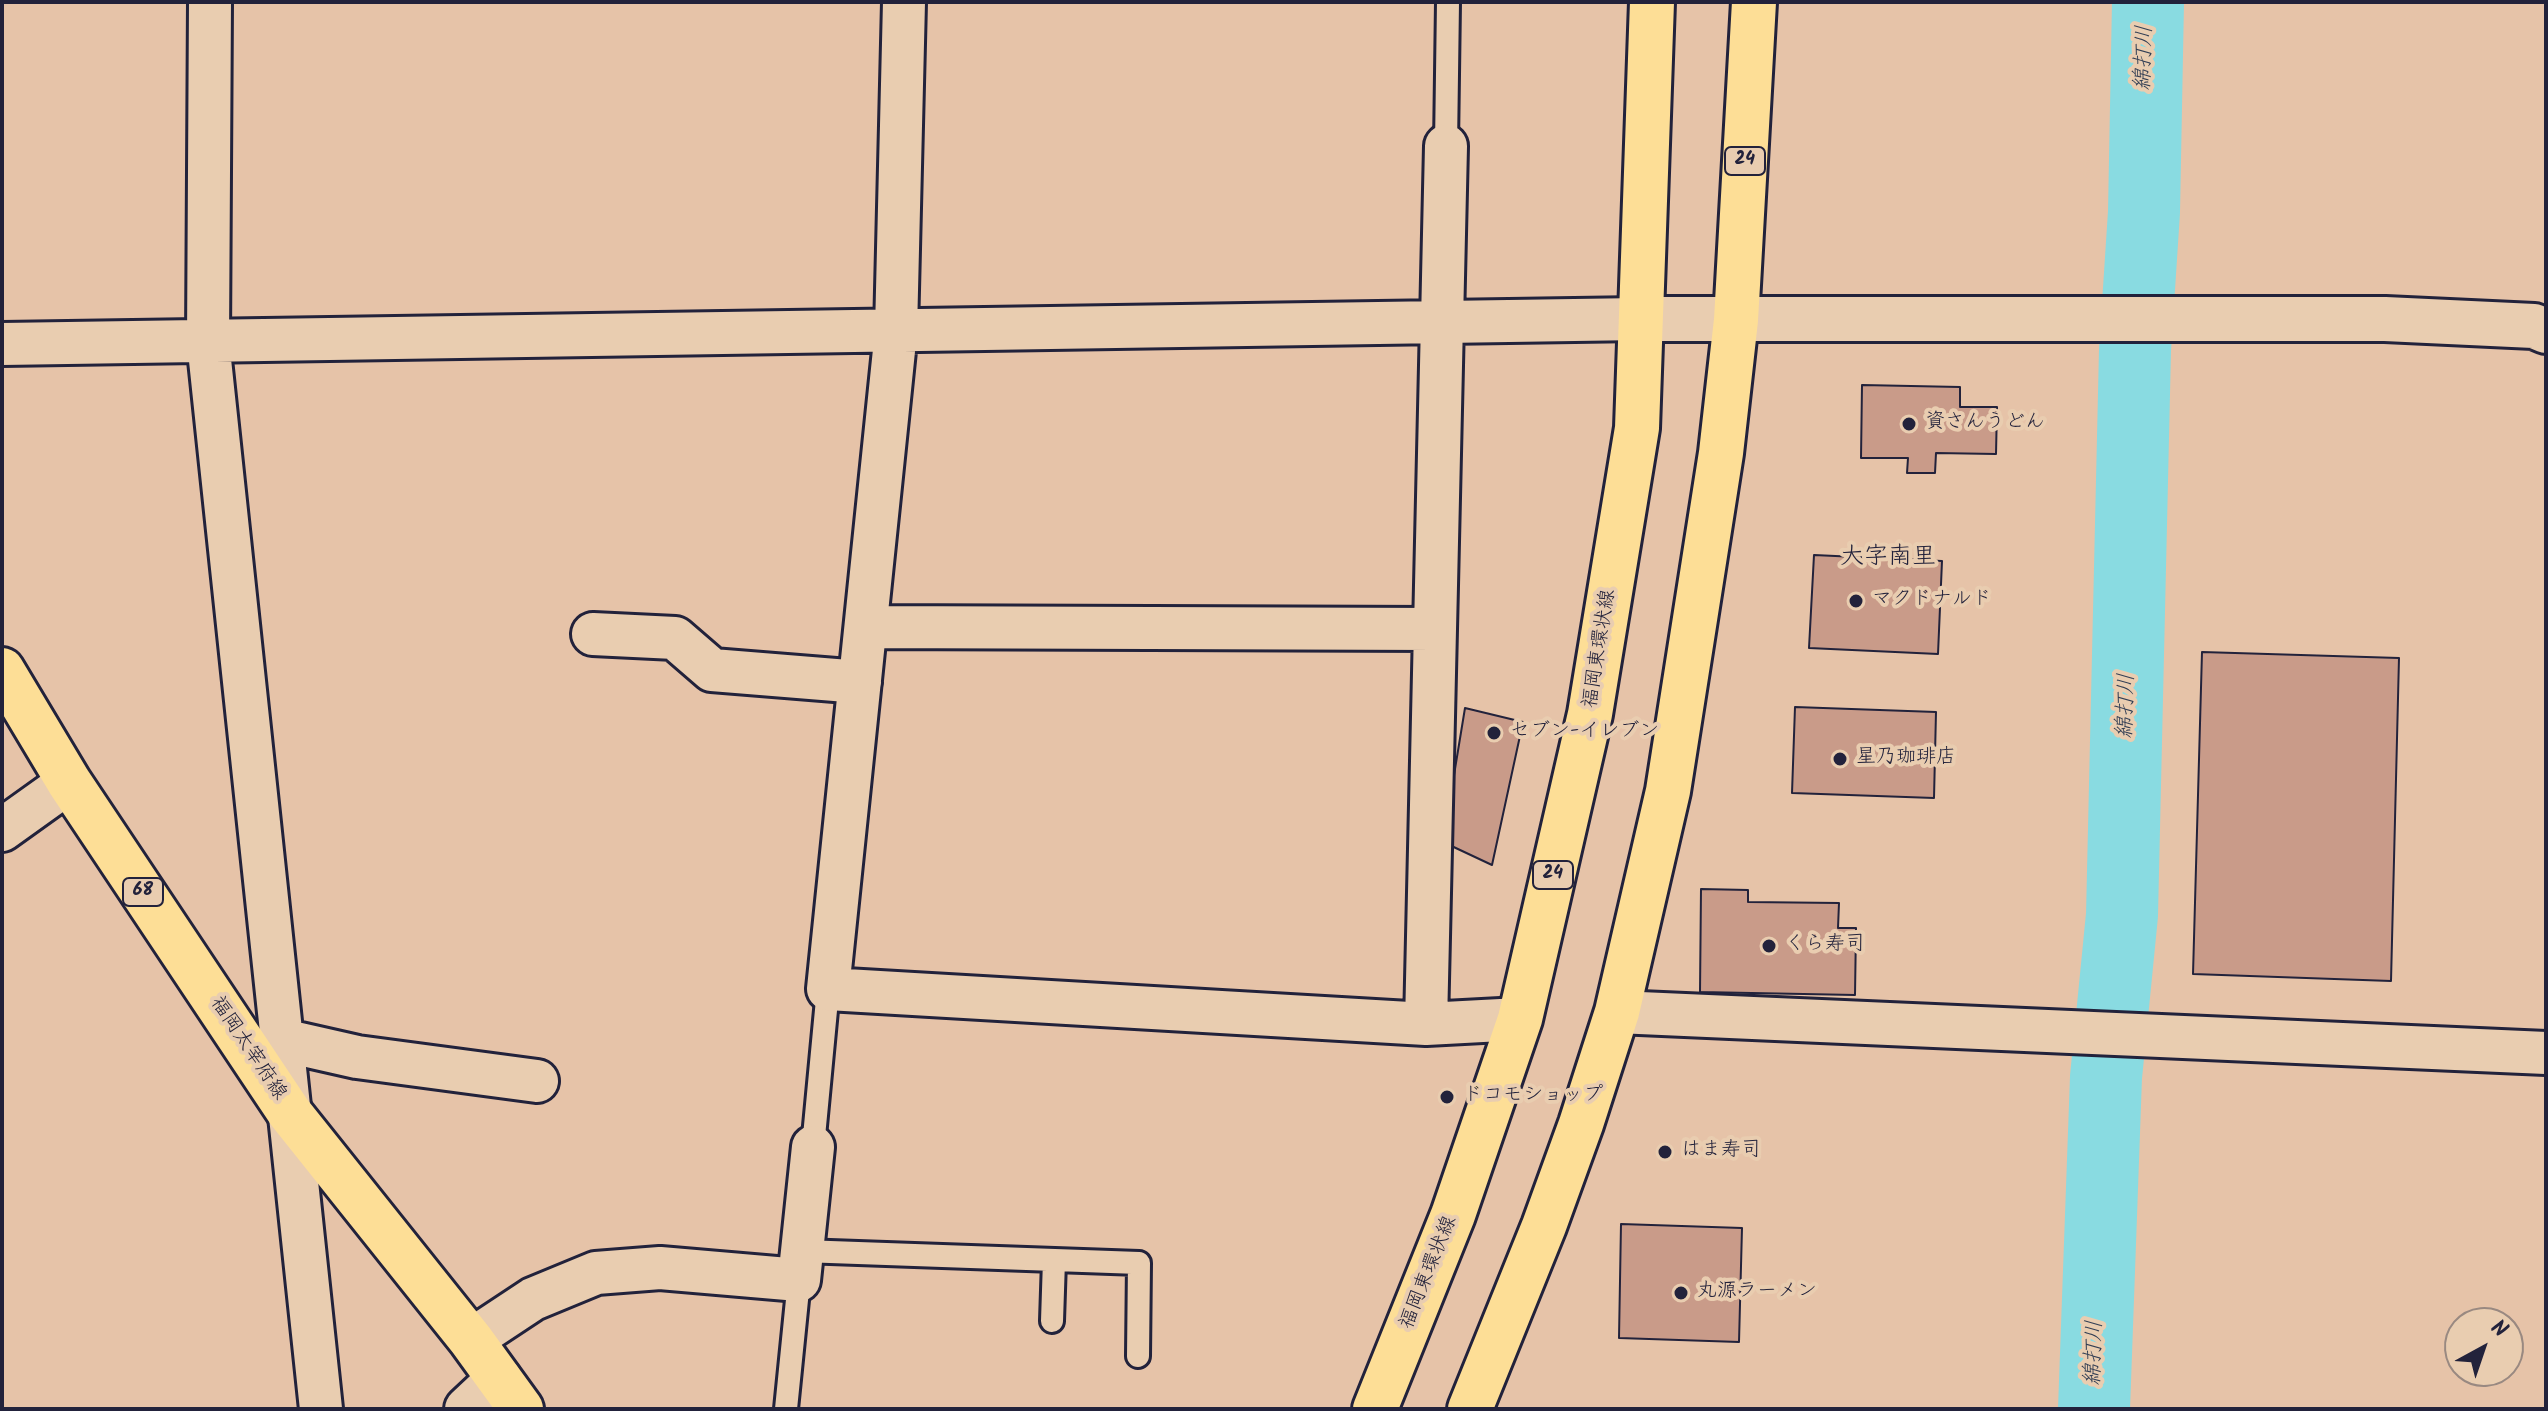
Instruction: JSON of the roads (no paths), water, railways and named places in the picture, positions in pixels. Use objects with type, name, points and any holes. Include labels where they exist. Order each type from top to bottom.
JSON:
[{"type":"main road","name":"福岡東環状線","points":[[1375,1409],[1453,1215],[1520,1019],[1590,714],[1637,428],[1652,2]]},
{"type":"main road","name":"24","points":[[1470,1409],[1549,1211],[1617,1012],[1668,791],[1721,453],[1736,320],[1754,2]]},
{"type":"main road","name":"福岡太宰府線","points":[[2,670],[69,782],[289,1112],[471,1340],[510,1394]]},
{"type":"street","points":[[210,2],[208,341],[321,1409]]},
{"type":"street","points":[[904,2],[896,331],[828,989],[1426,1024],[1520,1019]]},
{"type":"street","points":[[1426,1024],[1446,146]]},
{"type":"street","points":[[2,344],[1640,319],[2385,319],[2534,326],[2546,331]]},
{"type":"street","points":[[866,627],[1435,629]]},
{"type":"street","points":[[593,634],[675,638],[712,670],[860,682]]},
{"type":"street","points":[[2,830],[69,782]]},
{"type":"street","points":[[1617,1012],[2546,1053]]},
{"type":"street","points":[[282,1040],[357,1057],[537,1081]]},
{"type":"street","points":[[471,1340],[533,1299],[596,1273],[660,1268],[800,1266],[813,1147]]},
{"type":"street","points":[[467,1409],[510,1394]]},
{"type":"lane","points":[[1446,146],[1448,2]]},
{"type":"lane","points":[[813,1147],[828,989]]},
{"type":"lane","points":[[1052,1321],[1054,1260]]},
{"type":"lane","points":[[786,1409],[800,1266],[1054,1260],[1139,1263],[1138,1356]]},
{"type":"waterway","name":"綿打川","points":[[2094,1409],[2106,1077],[2122,915],[2135,350],[2144,212],[2148,2]]},
{"type":"place","name":"資さんうどん","points":[[1909,424]]},
{"type":"place","name":"マクドナルド","points":[[1856,601]]},
{"type":"place","name":"セブン-イレブン","points":[[1494,733]]},
{"type":"place","name":"星乃珈琲店","points":[[1840,759]]},
{"type":"place","name":"くら寿司","points":[[1769,946]]},
{"type":"place","name":"ドコモショップ","points":[[1447,1097]]},
{"type":"place","name":"はま寿司","points":[[1665,1152]]},
{"type":"place","name":"丸源ラーメン","points":[[1681,1293]]},
{"type":"district","name":"大字南里","points":[[1888,559]]}]
